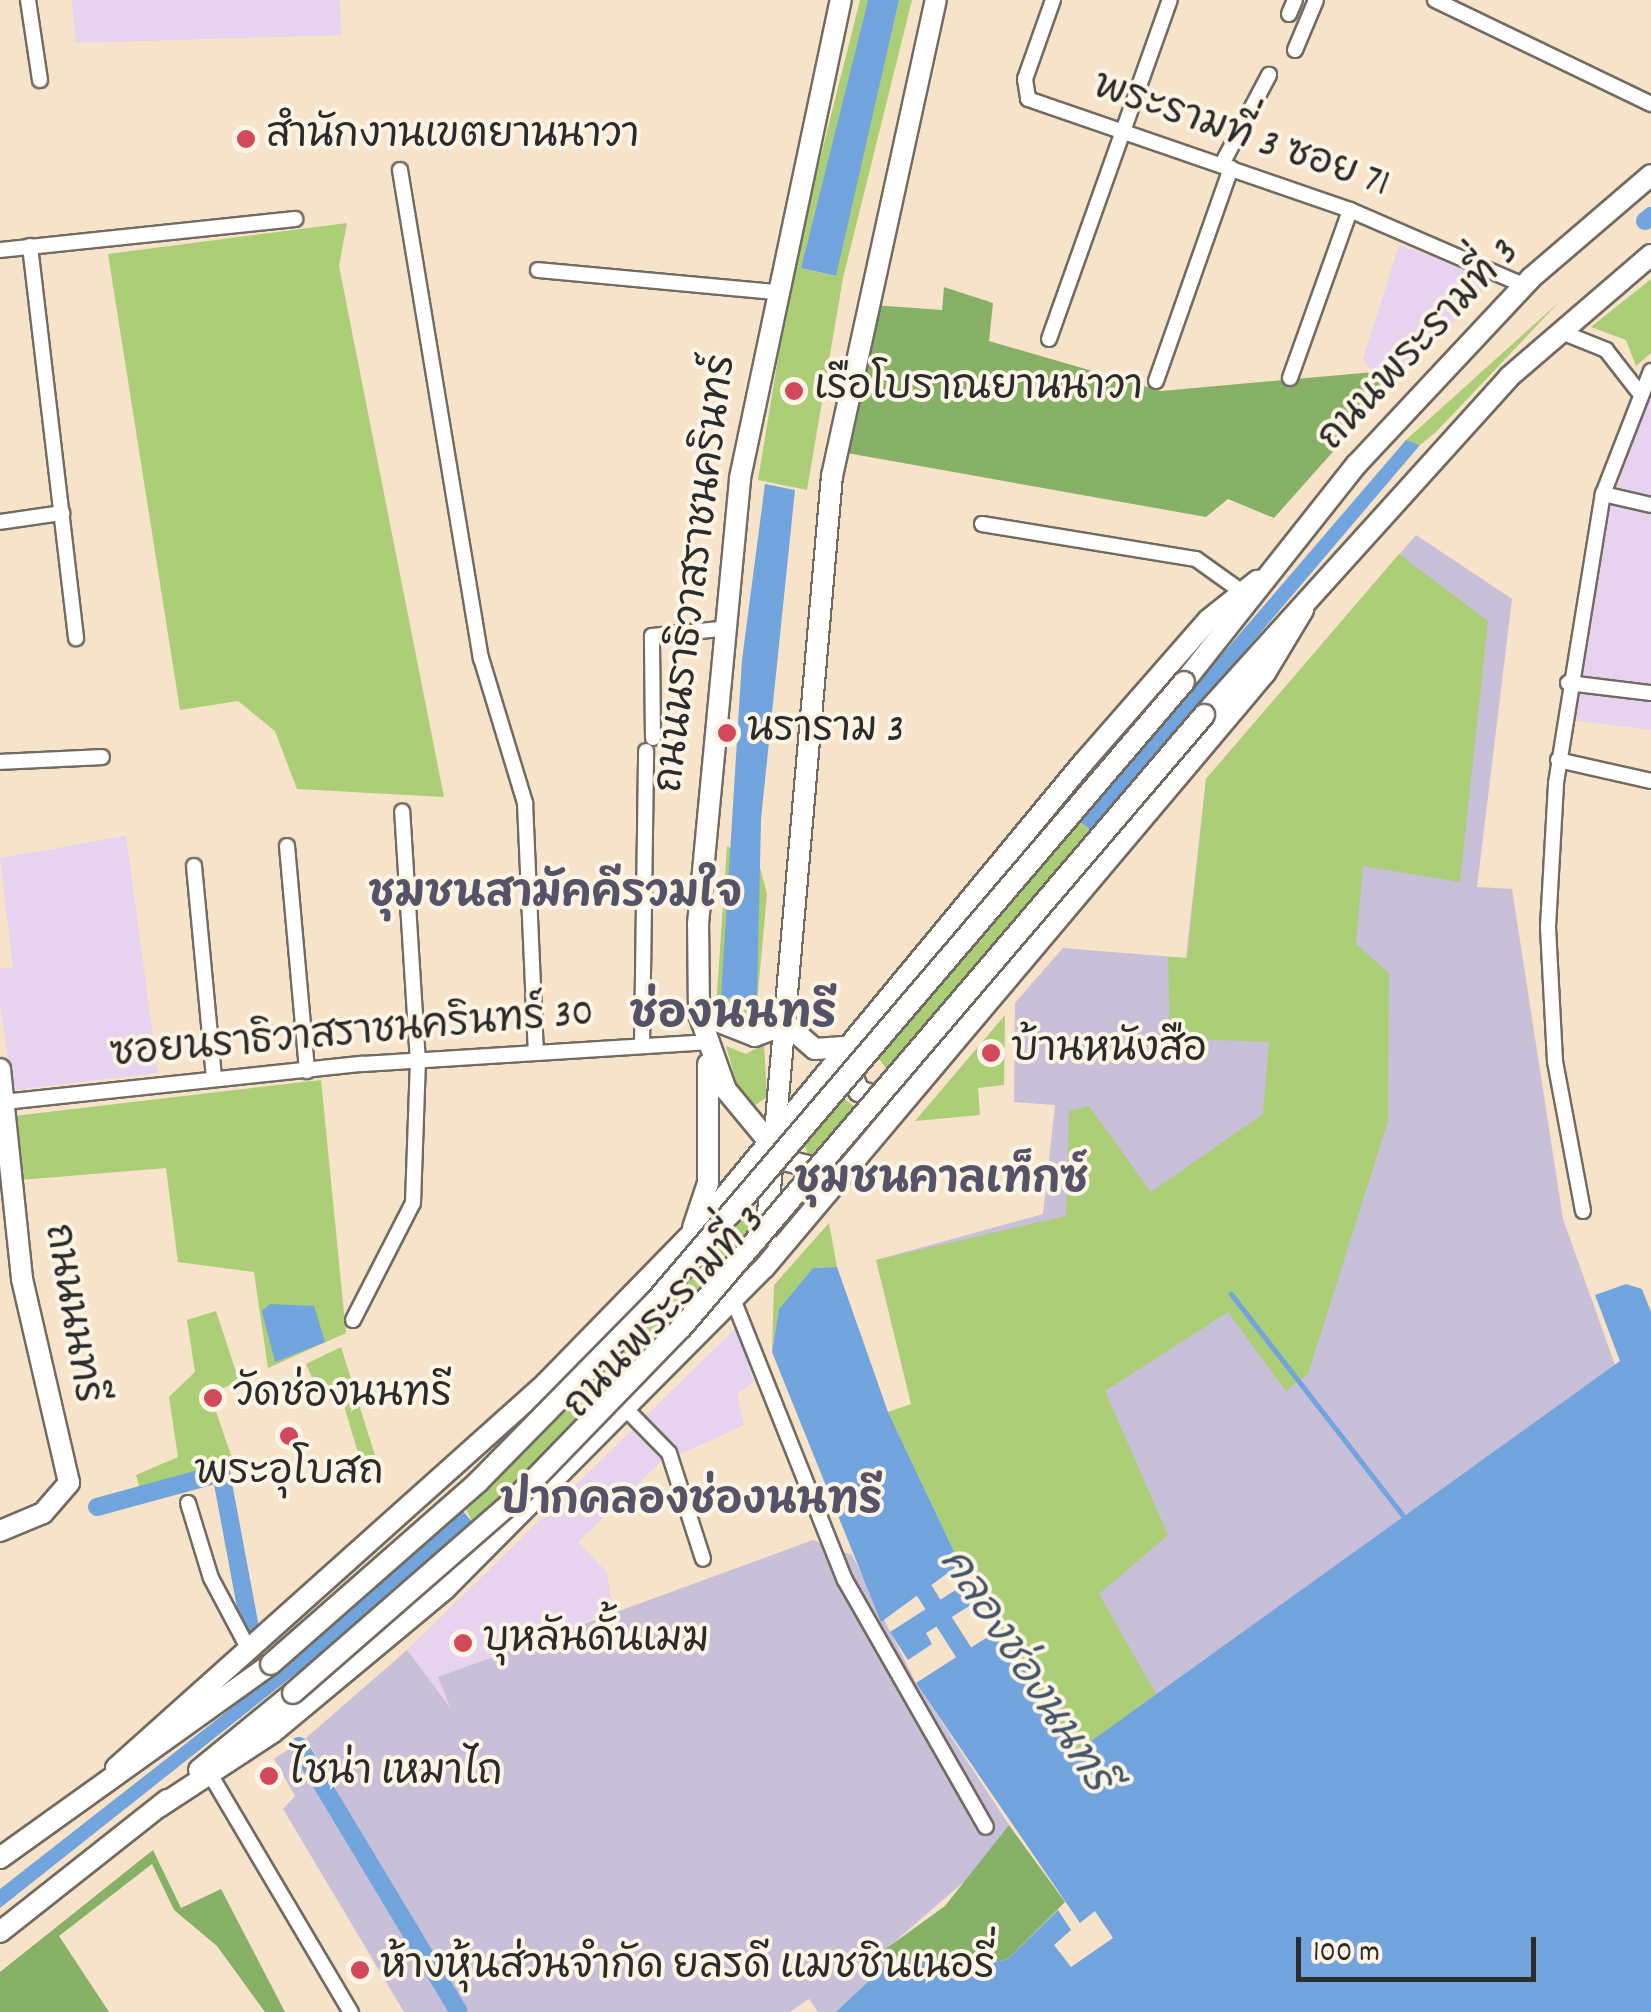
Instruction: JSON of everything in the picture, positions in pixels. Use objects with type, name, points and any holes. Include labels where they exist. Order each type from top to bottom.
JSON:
[{"type":"main road","name":"ถนนนราธิวาสราชนครินทร์","points":[[841,0],[773,292],[720,630],[699,1014],[706,1042],[737,1108],[796,1168],[850,1168]]},
{"type":"main road","points":[[764,1268],[832,476],[936,0]]},
{"type":"main road","name":"ถนนพระรามที่ 3","points":[[116,1768],[248,1648],[381,1537],[692,1233],[773,1142],[843,1047],[1247,585],[1523,286],[1651,175]]},
{"type":"main road","name":"ถนนพระรามที่ 3","points":[[0,1932],[159,1807],[515,1499],[681,1328],[1204,716],[1560,332],[1651,256]]},
{"type":"main road","name":"ถนนพระรามที่ 3","points":[[0,1858],[116,1768],[270,1664],[478,1482],[655,1302],[1184,682],[1247,585]]},
{"type":"main road","name":"ถนนพระรามที่ 3","points":[[159,1807],[210,1774],[405,1624],[626,1410],[764,1268],[1274,661],[1302,610]]},
{"type":"main road","points":[[699,1014],[756,1036],[786,1024]]},
{"type":"main road","points":[[786,1024],[815,1049],[843,1047],[859,1091],[880,1102],[906,1098]]},
{"type":"main road","points":[[692,1233],[710,1153],[706,1042]]},
{"type":"main road","name":"ถนนนนทรี","points":[[0,1069],[22,1278],[68,1483],[44,1513],[0,1531]]},
{"type":"main road","points":[[626,1300],[666,1312],[682,1352]]},
{"type":"street","points":[[28,0],[40,80]]},
{"type":"street","name":"พระรามที่ 3 ซอย 71","points":[[1053,0],[1025,78],[1028,99],[1350,210],[1523,286]]},
{"type":"street","points":[[1049,340],[1170,0]]},
{"type":"street","points":[[1295,50],[1316,0]]},
{"type":"street","points":[[1434,0],[1651,104]]},
{"type":"street","points":[[1156,381],[1227,166],[1269,76]]},
{"type":"street","points":[[400,170],[481,658],[525,803],[536,1053]]},
{"type":"street","points":[[1290,378],[1350,210]]},
{"type":"street","points":[[0,250],[295,219]]},
{"type":"street","points":[[30,246],[76,638]]},
{"type":"street","points":[[538,270],[773,292]]},
{"type":"street","points":[[1560,332],[1606,350],[1644,392]]},
{"type":"street","points":[[1583,1211],[1556,1061],[1548,927],[1558,760],[1603,494],[1651,371]]},
{"type":"street","points":[[1603,494],[1651,505]]},
{"type":"street","points":[[0,522],[62,514]]},
{"type":"street","points":[[982,524],[1196,559],[1247,585]]},
{"type":"street","points":[[642,1046],[652,636],[720,630]]},
{"type":"street","points":[[1568,683],[1651,693]]},
{"type":"street","points":[[0,762],[102,757]]},
{"type":"street","points":[[1558,760],[1651,781]]},
{"type":"street","points":[[353,1320],[413,1204],[418,1064],[402,812]]},
{"type":"street","points":[[287,846],[306,1071]]},
{"type":"street","points":[[194,866],[214,1078]]},
{"type":"street","name":"ซอยนราธิวาสราชนครินทร์ 30","points":[[4,1102],[214,1078],[706,1042]]},
{"type":"street","points":[[734,1299],[845,1580],[986,1827]]},
{"type":"street","points":[[626,1410],[669,1453],[703,1559]]},
{"type":"street","points":[[188,1502],[211,1578],[248,1648]]},
{"type":"street","points":[[210,1774],[350,2012]]},
{"type":"shaded area","points":[[72,0],[340,0],[341,35],[76,43]]},
{"type":"shaded area","points":[[1399,245],[1495,278],[1386,392],[1363,359]]},
{"type":"shaded area","points":[[1651,393],[1651,730],[1571,720],[1607,515]]},
{"type":"shaded area","points":[[1416,535],[1512,599],[1477,887],[1512,889],[1563,1219],[1615,1365],[1076,1753],[960,1564],[876,1260],[1043,1214],[1055,1105],[1014,1102],[1015,1003],[1063,948],[1186,958],[1206,779]]},
{"type":"shaded area","points":[[126,836],[158,1073],[13,1090],[0,1005],[0,969],[13,967],[0,858]]},
{"type":"shaded area","points":[[736,1328],[754,1382],[737,1394],[744,1425],[681,1454],[674,1449],[578,1542],[607,1573],[613,1611],[439,1677],[453,1714],[407,1650]]},
{"type":"shaded area","points":[[813,1540],[852,1555],[916,1683],[1009,1825],[982,1866],[885,1950],[894,1957],[836,2012],[818,2012],[809,1999],[790,2012],[464,2012],[306,1738],[407,1650],[451,1709],[438,1677]]},
{"type":"shaded area","points":[[292,1747],[454,2012],[404,2012],[283,1809],[295,1796],[274,1759]]},
{"type":"green space","points":[[860,0],[868,0],[801,268],[835,276],[899,0],[912,0],[843,278],[807,490],[758,480],[793,267]]},
{"type":"green space","points":[[347,223],[339,266],[444,797],[297,789],[275,731],[238,701],[180,710],[108,254]]},
{"type":"green space","points":[[1651,279],[1651,353],[1636,366],[1626,340],[1591,327]]},
{"type":"green space","points":[[944,287],[993,303],[989,341],[1161,391],[1374,372],[1386,392],[1274,518],[1228,499],[1206,517],[847,453],[873,305],[942,310]]},
{"type":"green space","points":[[1559,302],[1437,431],[1420,445],[1406,440]]},
{"type":"green space","points":[[1399,554],[1488,621],[1460,882],[1363,866],[1356,944],[1389,973],[1388,1121],[1308,1374],[1286,1391],[1228,1312],[1105,1391],[1168,1535],[1099,1594],[1156,1694],[1076,1753],[960,1564],[888,1412],[911,1404],[876,1260],[1066,1216],[1069,1111],[1089,1106],[1151,1192],[1263,1114],[1269,1042],[1170,1038],[1168,957],[1187,958],[1206,779]]},
{"type":"green space","points":[[1075,818],[1092,831],[896,1083],[873,1050]]},
{"type":"green space","points":[[727,846],[759,864],[767,894],[755,1024],[734,1025],[716,1007]]},
{"type":"green space","points":[[1005,1015],[1004,1085],[978,1088],[980,1115],[915,1121]]},
{"type":"green space","points":[[764,1044],[767,1097],[754,1106],[742,1102],[726,1046],[746,1054]]},
{"type":"green space","points":[[321,1080],[346,1333],[268,1368],[254,1272],[178,1262],[166,1168],[20,1180],[14,1116]]},
{"type":"green space","points":[[836,1092],[866,1116],[815,1180],[802,1136]]},
{"type":"green space","points":[[751,1197],[750,1251],[686,1329],[662,1299]]},
{"type":"green space","points":[[829,1223],[837,1267],[813,1268],[779,1309],[772,1352],[774,1285]]},
{"type":"green space","points":[[216,1311],[239,1381],[210,1394],[234,1464],[141,1493],[136,1475],[178,1457],[169,1397],[195,1372],[187,1320]]},
{"type":"green space","points":[[655,1313],[674,1340],[484,1526],[473,1523],[462,1501]]},
{"type":"green space","points":[[341,1347],[378,1465],[363,1470],[338,1385],[319,1393],[306,1364]]},
{"type":"green space","points":[[1009,1825],[1065,1902],[1008,1959],[961,1970],[900,1966],[884,1950],[945,1906]]},
{"type":"green space","points":[[153,1850],[181,1908],[221,1889],[285,2012],[265,2012],[217,1946],[174,1910],[152,1864],[59,1936],[109,2012],[0,2012],[0,1972]]},
{"type":"water","points":[[868,0],[899,0],[836,276],[801,268]]},
{"type":"water","points":[[1406,440],[1420,445],[1092,831],[1079,821]]},
{"type":"water","points":[[765,484],[795,490],[761,819],[757,999],[721,998],[742,660]]},
{"type":"water","points":[[837,1267],[888,1412],[960,1564],[881,1622],[772,1352],[779,1309],[813,1268]]},
{"type":"water","points":[[1626,1284],[1642,1289],[1651,1312],[1651,2012],[836,2012],[894,1957],[961,1970],[1008,1959],[1058,1910],[1071,1930],[1054,1945],[1071,1967],[1113,1938],[1095,1911],[1080,1923],[916,1683],[1000,1629],[1076,1752],[1620,1361],[1595,1295]]},
{"type":"water","points":[[270,1304],[314,1306],[325,1342],[275,1362],[262,1311]]},
{"type":"water","points":[[463,1511],[473,1523],[404,1588],[0,1908],[0,1889],[280,1670]]},
{"type":"water","points":[[968,1582],[979,1600],[926,1633],[932,1644],[908,1660],[890,1632]]},
{"type":"waterway","points":[[1645,221],[1651,216]]},
{"type":"waterway","points":[[1231,1294],[1404,1517]]},
{"type":"waterway","points":[[97,1507],[221,1473],[249,1622]]},
{"type":"waterway","name":"คลองช่องนนทรี","points":[[911,1570],[975,1670]]},
{"type":"waterway","points":[[299,1746],[459,2012]]},
{"type":"place","name":"สำนักงานเขตยานนาวา","points":[[246,139]]},
{"type":"place","name":"เรือโบราณยานนาวา","points":[[794,391]]},
{"type":"place","name":"นราราม 3","points":[[727,733]]},
{"type":"place","name":"บ้านหนังสือ","points":[[991,1053]]},
{"type":"place","name":"วัดช่องนนทรี","points":[[213,1398]]},
{"type":"place","name":"พระอุโบสถ","points":[[289,1436]]},
{"type":"place","name":"บุหลันดั้นเมฆ","points":[[463,1643]]},
{"type":"place","name":"ไชน่า เหมาไถ","points":[[269,1776]]},
{"type":"place","name":"ห้างหุ้นส่วนจำกัด ยลรดี แมชชินเนอรี่","points":[[360,1970]]},
{"type":"district","name":"ชุมชนสามัคคีรวมใจ","points":[[555,897]]},
{"type":"district","name":"ช่องนนทรี","points":[[733,1018]]},
{"type":"district","name":"ชุมชนคาลเท็กซ์","points":[[941,1183]]},
{"type":"district","name":"ปากคลองช่องนนทรี","points":[[691,1504]]}]
